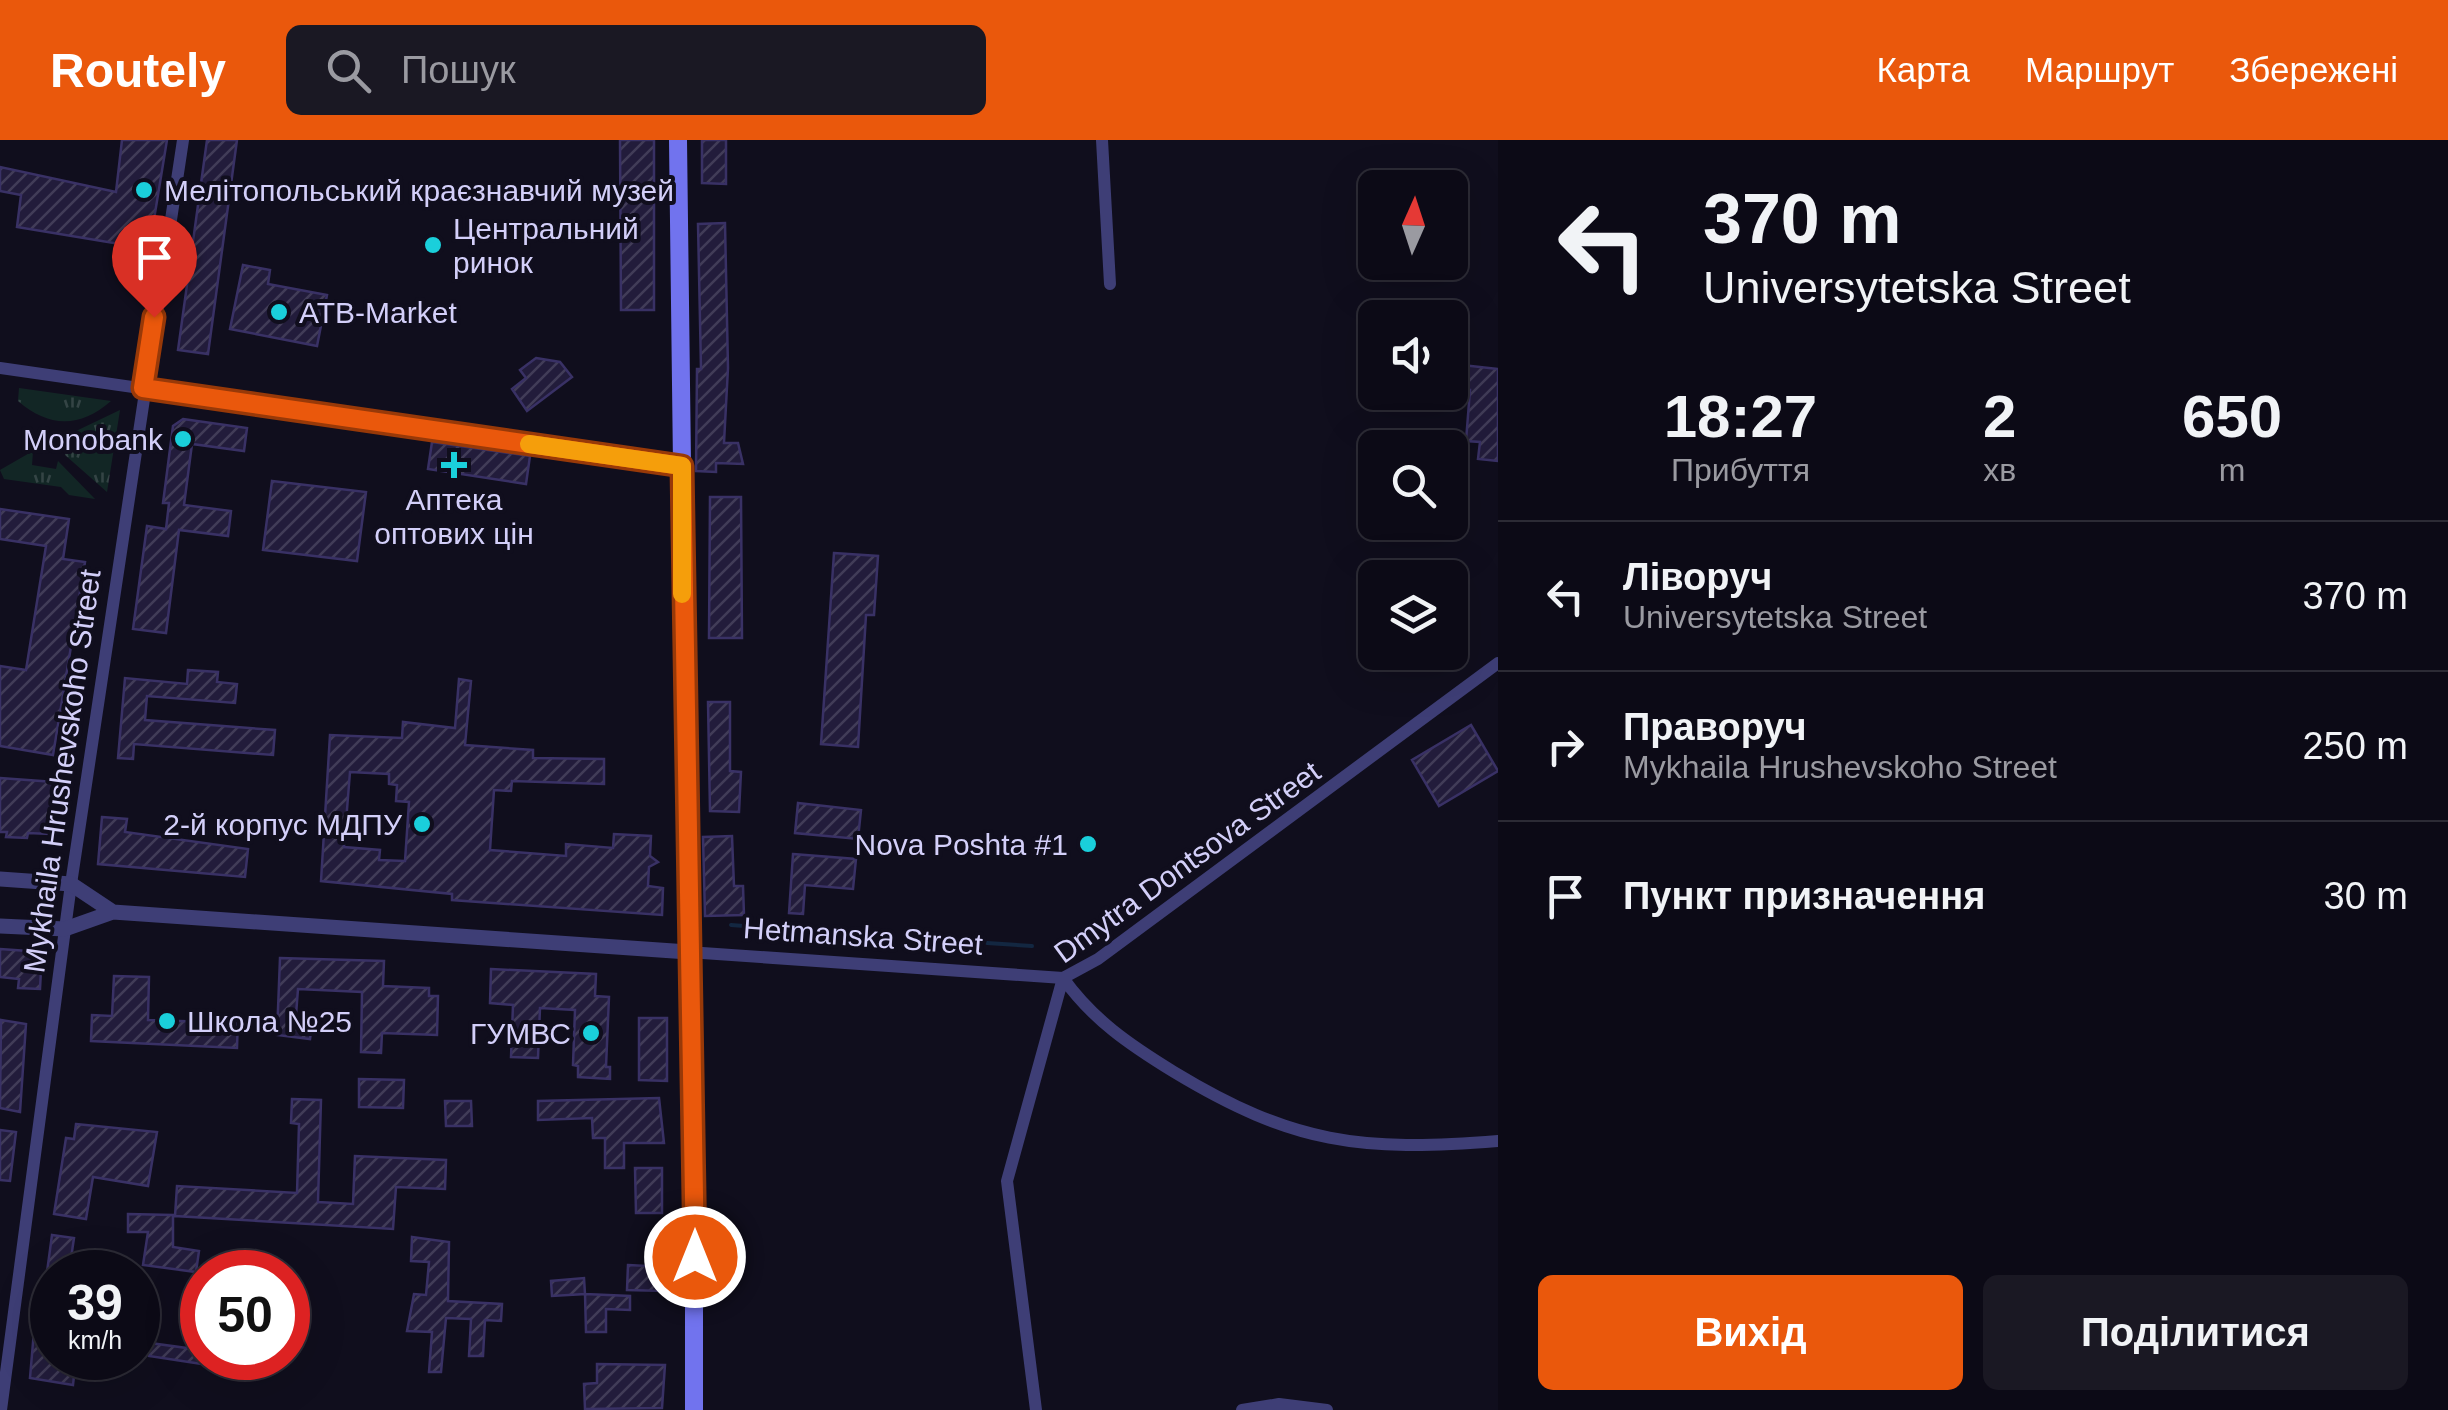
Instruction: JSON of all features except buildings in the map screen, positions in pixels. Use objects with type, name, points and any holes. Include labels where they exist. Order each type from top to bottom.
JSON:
[{"type":"main road","points":[[678,140],[688,952],[694,1032],[694,1410]]},
{"type":"street","name":"Mykhaila Hrushevskoho Street","points":[[1,1410],[71,884],[183,140]]},
{"type":"street","points":[[1102,140],[1110,284]]},
{"type":"street","points":[[0,368],[682,466]]},
{"type":"street","name":"Dmytra Dontsova Street","points":[[1036,1410],[1007,1181],[1063,978],[1098,959],[1498,662]]},
{"type":"street","points":[[0,880],[71,884]]},
{"type":"street","name":"Hetmanska Street","points":[[71,884],[113,912]]},
{"type":"street","name":"Hetmanska Street","points":[[0,926],[65,929],[113,912],[1063,978]]},
{"type":"street","points":[[1063,978],[1088,1014],[1134,1047],[1203,1090],[1280,1128],[1385,1146],[1498,1140]]},
{"type":"street","points":[[1242,1410],[1279,1404],[1327,1410]]},
{"type":"green space","points":[[19,388],[111,401],[75,420],[52,420],[18,401]]},
{"type":"green space","points":[[120,410],[107,492],[65,455],[74,432]]},
{"type":"green space","points":[[33,451],[32,465],[56,469],[58,461],[95,499],[69,495],[61,487],[4,479],[0,470]]},
{"type":"waterway","points":[[731,925],[854,934]]},
{"type":"waterway","points":[[929,940],[971,942]]},
{"type":"waterway","points":[[987,943],[1032,946]]},
{"type":"slow traffic","points":[[529,444],[682,466],[682,594]]},
{"type":"place","name":"Мелітопольський краєзнавчий музей","points":[[144,190]]},
{"type":"place","name":"Центральний ринок","points":[[433,245]]},
{"type":"place","name":"ATB-Market","points":[[279,312]]},
{"type":"place","name":"Monobank","points":[[183,439]]},
{"type":"place","name":"Аптека оптових цін","points":[[454,465]]},
{"type":"place","name":"2-й корпус МДПУ","points":[[422,824]]},
{"type":"place","name":"Nova Poshta #1","points":[[1088,844]]},
{"type":"place","name":"Школа №25","points":[[167,1021]]},
{"type":"place","name":"ГУМВС","points":[[591,1033]]},
{"type":"route","points":[[154,317],[143,388],[682,466],[695,1257]]}]
